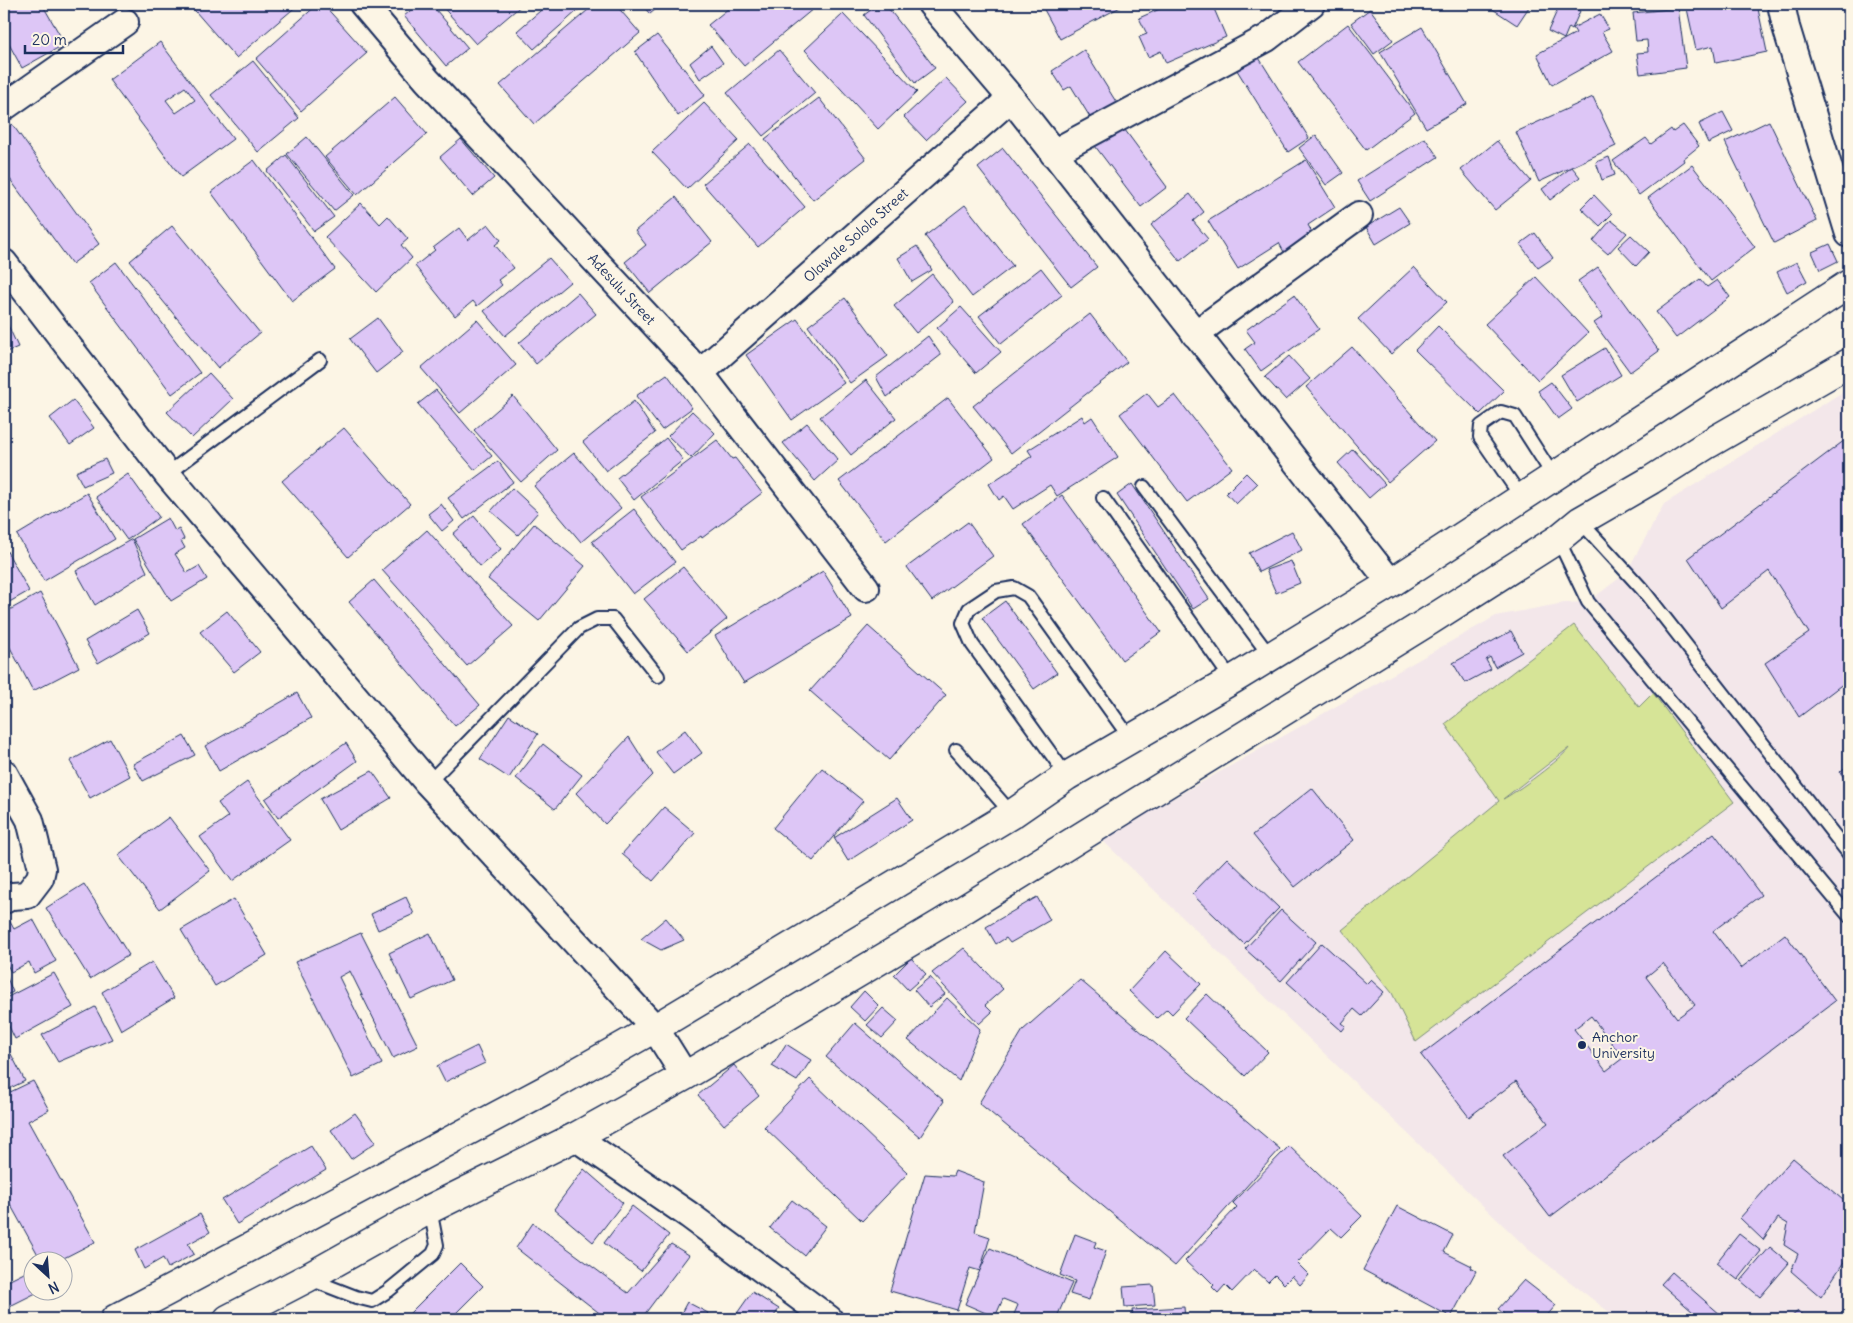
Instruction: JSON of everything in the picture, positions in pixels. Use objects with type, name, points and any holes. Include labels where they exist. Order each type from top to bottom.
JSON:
[{"type":"street","name":"Adesulu Street","points":[[363,4],[427,80],[700,373],[866,588]]},
{"type":"street","points":[[931,4],[1011,98],[1390,583]]},
{"type":"street","points":[[1053,153],[1267,38],[1311,4]]},
{"type":"street","points":[[1781,4],[1786,27],[1849,234]]},
{"type":"street","points":[[4,107],[125,22]]},
{"type":"street","name":"Olawale Solola Street","points":[[700,373],[1011,98]]},
{"type":"street","points":[[1195,334],[1359,215]]},
{"type":"street","points":[[4,263],[167,474],[428,783],[655,1028],[686,1076]]},
{"type":"street","points":[[115,1319],[547,1089],[655,1028],[1012,814],[1067,776],[1232,680],[1390,583],[1849,284]]},
{"type":"street","points":[[228,1319],[307,1278],[430,1209],[575,1137],[686,1076],[942,923],[1412,631],[1558,539],[1580,522],[1708,444],[1849,363]]},
{"type":"street","points":[[4,773],[30,820],[42,869],[40,878],[27,895],[12,896],[4,900]]},
{"type":"street","points":[[575,1137],[689,1215],[830,1319]]},
{"type":"lane","points":[[167,474],[320,360]]},
{"type":"lane","points":[[1522,498],[1480,437],[1481,426],[1501,412],[1515,416],[1554,477]]},
{"type":"lane","points":[[1144,487],[1270,656]]},
{"type":"lane","points":[[1103,498],[1232,680]]},
{"type":"lane","points":[[1580,522],[1643,590],[1849,854]]},
{"type":"lane","points":[[1558,539],[1588,602],[1849,916]]},
{"type":"lane","points":[[1067,776],[972,644],[963,623],[969,609],[996,591],[1014,588],[1028,596],[1130,738]]},
{"type":"lane","points":[[428,783],[579,628],[597,619],[613,619],[658,676]]},
{"type":"lane","points":[[956,750],[1012,814]]},
{"type":"lane","points":[[307,1278],[356,1297],[372,1301],[388,1291],[433,1254],[437,1245],[430,1209]]},
{"type":"shaded area","name":"Anchor University","points":[[1849,388],[1849,1319],[1618,1319],[1529,1250],[1101,839],[1496,616],[1564,603],[1588,602],[1626,573],[1664,504]]},
{"type":"green space","points":[[1574,625],[1639,707],[1653,693],[1734,802],[1416,1042],[1392,993],[1342,930],[1499,801],[1445,724]],"holes":[[[1569,748],[1538,775],[1503,799]]]},
{"type":"building","points":[[4,4],[42,4],[65,44],[22,68],[4,35]]},
{"type":"building","points":[[189,4],[299,4],[236,58]]},
{"type":"building","points":[[318,4],[323,4],[367,53],[301,111],[256,59]]},
{"type":"building","points":[[419,4],[431,4],[468,48],[446,66],[404,16]]},
{"type":"building","points":[[440,4],[523,4],[476,44]]},
{"type":"building","points":[[548,4],[585,4],[534,49],[517,31]]},
{"type":"building","points":[[595,4],[615,4],[640,33],[534,124],[500,85]]},
{"type":"building","points":[[641,4],[662,4],[650,14]]},
{"type":"building","points":[[734,4],[819,4],[744,66],[708,25]]},
{"type":"building","points":[[879,4],[885,4],[935,68],[915,83],[864,15]]},
{"type":"building","points":[[1041,4],[1126,4],[1060,39]]},
{"type":"building","points":[[1171,4],[1212,4],[1226,37],[1166,63],[1161,51],[1148,57],[1139,37],[1147,34],[1139,18]]},
{"type":"building","points":[[1485,4],[1531,4],[1517,25]]},
{"type":"building","points":[[1560,4],[1580,11],[1572,29],[1569,27],[1564,39],[1548,31]]},
{"type":"building","points":[[1686,4],[1757,4],[1767,52],[1716,63],[1713,46],[1696,50]]},
{"type":"building","points":[[1844,4],[1849,4],[1849,20]]},
{"type":"building","points":[[1678,8],[1686,68],[1640,74],[1637,53],[1648,52],[1647,40],[1636,41],[1633,13]]},
{"type":"building","points":[[1370,9],[1393,40],[1374,54],[1351,23]]},
{"type":"building","points":[[843,14],[917,92],[878,129],[805,50]]},
{"type":"building","points":[[1600,14],[1609,29],[1602,32],[1613,51],[1552,85],[1537,54],[1576,33],[1573,28]]},
{"type":"building","points":[[1348,24],[1415,113],[1366,150],[1298,62]]},
{"type":"building","points":[[1422,27],[1467,104],[1426,128],[1380,52]]},
{"type":"building","points":[[657,35],[705,95],[678,116],[635,52]]},
{"type":"building","points":[[160,42],[233,139],[181,177],[109,80]],"holes":[[[185,87],[195,100],[176,113],[166,100]]]},
{"type":"building","points":[[711,46],[723,63],[700,79],[690,63]]},
{"type":"building","points":[[779,50],[815,93],[763,136],[727,93]]},
{"type":"building","points":[[1084,50],[1118,105],[1093,122],[1071,86],[1064,90],[1052,71]]},
{"type":"building","points":[[1256,53],[1309,138],[1288,152],[1235,67]]},
{"type":"building","points":[[253,61],[299,118],[258,152],[211,95]]},
{"type":"building","points":[[946,78],[968,101],[926,140],[904,117]]},
{"type":"building","points":[[395,97],[427,134],[357,195],[325,157]]},
{"type":"building","points":[[1593,97],[1616,146],[1539,182],[1516,132]]},
{"type":"building","points":[[819,98],[866,159],[813,200],[765,139]]},
{"type":"building","points":[[704,103],[739,140],[687,189],[652,152]]},
{"type":"building","points":[[1723,112],[1733,131],[1708,143],[1699,124]]},
{"type":"building","points":[[1769,121],[1817,221],[1774,243],[1725,142]]},
{"type":"building","points":[[12,124],[99,244],[72,264],[4,171],[4,130]]},
{"type":"building","points":[[1683,125],[1699,146],[1683,159],[1684,161],[1639,195],[1613,161],[1646,138],[1651,144],[1671,129],[1673,132]]},
{"type":"building","points":[[1122,126],[1167,187],[1141,207],[1095,146]]},
{"type":"building","points":[[1316,135],[1343,173],[1326,185],[1299,148]]},
{"type":"building","points":[[307,137],[354,195],[334,211],[287,154]]},
{"type":"building","points":[[1425,138],[1438,157],[1370,201],[1357,181]]},
{"type":"building","points":[[461,139],[494,178],[473,196],[440,157]]},
{"type":"building","points":[[1497,141],[1531,181],[1495,210],[1461,170]]},
{"type":"building","points":[[750,144],[805,207],[758,247],[703,184]]},
{"type":"building","points":[[1003,148],[1097,267],[1071,287],[978,168]]},
{"type":"building","points":[[286,155],[334,217],[314,231],[267,171]]},
{"type":"building","points":[[1609,157],[1615,175],[1602,180],[1596,162]]},
{"type":"building","points":[[254,160],[335,269],[292,301],[211,192]]},
{"type":"building","points":[[1306,160],[1335,207],[1308,225],[1313,234],[1284,252],[1279,243],[1238,269],[1208,221]]},
{"type":"building","points":[[1692,165],[1755,247],[1711,281],[1648,198]]},
{"type":"building","points":[[1572,167],[1580,177],[1550,200],[1542,189]]},
{"type":"building","points":[[1190,194],[1204,212],[1193,221],[1208,239],[1180,261],[1151,225]]},
{"type":"building","points":[[1594,195],[1612,214],[1600,226],[1581,208]]},
{"type":"building","points":[[676,197],[712,242],[650,293],[625,262],[646,245],[635,231]]},
{"type":"building","points":[[361,203],[380,224],[388,216],[408,239],[401,245],[412,258],[376,292],[325,237]]},
{"type":"building","points":[[965,205],[1013,266],[972,297],[925,236]]},
{"type":"building","points":[[1399,207],[1410,223],[1376,244],[1366,227]]},
{"type":"building","points":[[1611,220],[1627,233],[1608,254],[1593,241]]},
{"type":"building","points":[[488,224],[501,240],[495,245],[514,268],[498,280],[502,285],[477,306],[473,301],[455,316],[415,266],[435,250],[433,248],[459,228],[468,240]]},
{"type":"building","points":[[172,226],[260,333],[218,368],[130,261]]},
{"type":"building","points":[[1535,233],[1553,258],[1538,268],[1520,244]]},
{"type":"building","points":[[1631,235],[1649,252],[1636,266],[1618,247]]},
{"type":"building","points":[[1830,244],[1838,261],[1820,270],[1812,252]]},
{"type":"building","points":[[917,246],[932,270],[912,282],[898,258]]},
{"type":"building","points":[[549,258],[570,282],[505,336],[484,311]]},
{"type":"building","points":[[116,262],[200,373],[172,394],[89,283]]},
{"type":"building","points":[[1797,262],[1807,281],[1787,292],[1777,272]]},
{"type":"building","points":[[1414,267],[1447,302],[1391,354],[1358,319]]},
{"type":"building","points":[[1598,267],[1659,351],[1630,372],[1594,323],[1603,317],[1578,281]]},
{"type":"building","points":[[1041,268],[1062,295],[1001,344],[979,316]]},
{"type":"building","points":[[932,274],[954,302],[916,333],[894,306]]},
{"type":"building","points":[[1536,277],[1588,333],[1538,380],[1485,324]]},
{"type":"building","points":[[1700,279],[1707,287],[1717,280],[1730,297],[1676,338],[1656,312]]},
{"type":"building","points":[[578,293],[596,314],[536,364],[519,343]]},
{"type":"building","points":[[1294,295],[1319,329],[1261,371],[1245,349],[1255,342],[1246,330]]},
{"type":"building","points":[[845,298],[888,356],[850,383],[808,326]]},
{"type":"building","points":[[961,307],[1001,352],[976,373],[937,328]]},
{"type":"building","points":[[1090,314],[1127,362],[1011,453],[973,406]]},
{"type":"building","points":[[378,318],[403,352],[376,373],[350,339]]},
{"type":"building","points":[[797,319],[844,383],[792,420],[746,355]]},
{"type":"building","points":[[477,320],[516,365],[460,413],[421,368]]},
{"type":"building","points":[[7,323],[18,347],[4,353],[4,324]]},
{"type":"building","points":[[1438,326],[1504,391],[1480,414],[1415,350]]},
{"type":"building","points":[[928,336],[941,355],[887,397],[876,377]]},
{"type":"building","points":[[1352,347],[1435,441],[1388,482],[1306,387]]},
{"type":"building","points":[[1605,348],[1621,375],[1577,402],[1561,375]]},
{"type":"building","points":[[1289,356],[1310,379],[1286,400],[1265,377]]},
{"type":"building","points":[[209,373],[233,399],[192,438],[167,412]]},
{"type":"building","points":[[667,374],[692,408],[662,430],[636,396]]},
{"type":"building","points":[[866,380],[896,418],[851,455],[820,417]]},
{"type":"building","points":[[1551,382],[1572,409],[1558,419],[1538,391]]},
{"type":"building","points":[[436,390],[492,456],[475,470],[418,404]]},
{"type":"building","points":[[1147,393],[1158,407],[1175,395],[1232,468],[1187,502],[1120,414]]},
{"type":"building","points":[[513,396],[557,450],[521,482],[474,430]]},
{"type":"building","points":[[948,398],[994,458],[886,541],[839,481]]},
{"type":"building","points":[[73,400],[94,428],[70,445],[50,418]]},
{"type":"building","points":[[634,401],[655,433],[606,471],[583,442]]},
{"type":"building","points":[[692,411],[715,433],[691,458],[668,436]]},
{"type":"building","points":[[1082,416],[1085,422],[1092,417],[1118,457],[1057,496],[1050,485],[1013,509],[1004,496],[999,500],[989,484],[1032,456],[1028,450]]},
{"type":"building","points":[[807,423],[838,460],[815,481],[783,443]]},
{"type":"building","points":[[344,428],[410,504],[348,557],[282,481]]},
{"type":"building","points":[[1849,437],[1849,689],[1844,683],[1799,717],[1765,663],[1809,633],[1769,571],[1721,608],[1688,558]]},
{"type":"building","points":[[666,438],[683,460],[634,500],[617,478]]},
{"type":"building","points":[[717,440],[732,459],[735,458],[762,493],[702,538],[701,536],[681,550],[641,497]]},
{"type":"building","points":[[1353,449],[1385,484],[1369,498],[1338,463]]},
{"type":"building","points":[[574,453],[621,508],[581,542],[534,486]]},
{"type":"building","points":[[105,459],[112,473],[83,486],[76,472]]},
{"type":"building","points":[[498,461],[513,482],[464,519],[448,498]]},
{"type":"building","points":[[1246,473],[1257,484],[1236,504],[1226,493]]},
{"type":"building","points":[[128,474],[159,517],[127,540],[96,497]]},
{"type":"building","points":[[1132,484],[1209,599],[1193,609],[1117,495]]},
{"type":"building","points":[[512,488],[538,512],[518,535],[491,511]]},
{"type":"building","points":[[87,493],[115,539],[44,581],[17,535]]},
{"type":"building","points":[[1062,495],[1161,632],[1122,660],[1023,524]]},
{"type":"building","points":[[441,504],[454,521],[442,531],[428,514]]},
{"type":"building","points":[[634,509],[675,562],[633,594],[592,542]]},
{"type":"building","points":[[474,516],[501,549],[480,566],[453,534]]},
{"type":"building","points":[[168,518],[175,531],[179,529],[184,539],[181,541],[185,548],[175,554],[187,573],[199,566],[207,579],[171,601],[133,539]]},
{"type":"building","points":[[968,522],[993,556],[932,601],[907,567]]},
{"type":"building","points":[[534,524],[585,566],[539,621],[488,579]]},
{"type":"building","points":[[427,530],[513,626],[467,666],[382,570]]},
{"type":"building","points":[[1292,531],[1302,550],[1259,572],[1249,553]]},
{"type":"building","points":[[132,539],[147,572],[95,605],[76,571]]},
{"type":"building","points":[[4,546],[29,591],[4,605]]},
{"type":"building","points":[[1291,561],[1300,583],[1276,593],[1266,570]]},
{"type":"building","points":[[683,567],[727,619],[688,651],[644,599]]},
{"type":"building","points":[[823,571],[852,618],[744,683],[715,636]]},
{"type":"building","points":[[374,580],[480,705],[455,726],[349,602]]},
{"type":"building","points":[[40,593],[79,667],[33,691],[4,636],[4,613]]},
{"type":"building","points":[[1005,601],[1057,673],[1034,689],[982,618]]},
{"type":"building","points":[[137,610],[150,633],[98,663],[85,641]]},
{"type":"building","points":[[227,611],[260,652],[234,672],[200,632]]},
{"type":"building","points":[[868,626],[946,695],[889,760],[810,691]]},
{"type":"building","points":[[1511,631],[1522,652],[1495,667],[1490,657],[1486,660],[1491,669],[1465,683],[1453,663]]},
{"type":"building","points":[[297,693],[311,718],[219,771],[205,746]]},
{"type":"building","points":[[509,715],[538,734],[509,778],[480,759]]},
{"type":"building","points":[[685,730],[702,753],[673,774],[656,752]]},
{"type":"building","points":[[184,736],[195,755],[143,781],[133,764]]},
{"type":"building","points":[[629,737],[653,775],[605,824],[576,793]]},
{"type":"building","points":[[110,739],[130,776],[90,798],[70,761]]},
{"type":"building","points":[[346,743],[357,761],[278,818],[265,799]]},
{"type":"building","points":[[543,744],[582,775],[555,809],[516,778]]},
{"type":"building","points":[[1849,764],[1849,785],[1840,772]]},
{"type":"building","points":[[822,768],[863,801],[813,861],[773,828]]},
{"type":"building","points":[[372,771],[391,798],[338,830],[320,799]]},
{"type":"building","points":[[247,782],[290,840],[232,881],[200,837],[228,817],[218,803]]},
{"type":"building","points":[[1312,788],[1354,840],[1295,887],[1253,835]]},
{"type":"building","points":[[897,798],[912,820],[848,861],[834,838]]},
{"type":"building","points":[[664,807],[695,833],[653,881],[622,854]]},
{"type":"building","points":[[169,817],[210,871],[160,909],[118,855]]},
{"type":"building","points":[[1714,833],[1761,895],[1713,931],[1741,968],[1785,934],[1835,1001],[1550,1217],[1503,1156],[1548,1123],[1516,1081],[1469,1117],[1421,1055]],"holes":[[[1663,963],[1695,1005],[1677,1018],[1646,977]],[[1591,1016],[1623,1058],[1606,1071],[1574,1029]]]},
{"type":"building","points":[[1227,858],[1279,908],[1244,944],[1192,894]]},
{"type":"building","points":[[84,884],[129,955],[90,979],[46,908]]},
{"type":"building","points":[[406,897],[414,914],[378,930],[371,914]]},
{"type":"building","points":[[1037,897],[1050,920],[1010,943],[1006,938],[996,944],[986,927]]},
{"type":"building","points":[[234,899],[267,955],[215,986],[181,930]]},
{"type":"building","points":[[1281,910],[1316,942],[1281,981],[1245,949]]},
{"type":"building","points":[[4,911],[14,929],[33,919],[56,961],[34,973],[29,962],[11,972],[4,959]]},
{"type":"building","points":[[666,918],[684,940],[661,950],[641,939]]},
{"type":"building","points":[[361,933],[418,1046],[393,1058],[350,971],[339,977],[382,1064],[353,1078],[295,962]]},
{"type":"building","points":[[430,933],[452,980],[411,999],[389,953]]},
{"type":"building","points":[[1322,943],[1367,984],[1371,980],[1384,992],[1362,1016],[1354,1009],[1342,1023],[1346,1026],[1342,1031],[1287,982]]},
{"type":"building","points":[[964,948],[1003,989],[985,1005],[992,1012],[979,1024],[932,973]]},
{"type":"building","points":[[1166,951],[1201,984],[1172,1014],[1167,1009],[1157,1018],[1129,991]]},
{"type":"building","points":[[911,958],[926,974],[908,990],[894,975]]},
{"type":"building","points":[[152,962],[174,998],[121,1030],[102,992]]},
{"type":"building","points":[[4,971],[13,992],[4,996]]},
{"type":"building","points":[[54,973],[73,1007],[15,1039],[4,1016],[4,999]]},
{"type":"building","points":[[930,977],[945,994],[929,1007],[914,990]]},
{"type":"building","points":[[1080,980],[1280,1149],[1175,1266],[979,1103],[1023,1030]]},
{"type":"building","points":[[864,991],[879,1006],[865,1021],[850,1007]]},
{"type":"building","points":[[1207,994],[1268,1052],[1245,1076],[1184,1018]]},
{"type":"building","points":[[947,998],[980,1029],[959,1081],[908,1040]]},
{"type":"building","points":[[95,1007],[112,1039],[58,1062],[42,1035]]},
{"type":"building","points":[[883,1008],[898,1021],[882,1038],[867,1025]]},
{"type":"building","points":[[855,1023],[944,1101],[920,1137],[826,1057]]},
{"type":"building","points":[[786,1044],[811,1060],[797,1081],[772,1066]]},
{"type":"building","points":[[477,1046],[485,1063],[445,1082],[437,1066]]},
{"type":"building","points":[[11,1054],[25,1081],[4,1091],[4,1058]]},
{"type":"building","points":[[734,1065],[759,1096],[724,1125],[698,1095]]},
{"type":"building","points":[[810,1079],[908,1173],[862,1221],[764,1127]]},
{"type":"building","points":[[33,1081],[49,1110],[28,1121],[95,1242],[72,1254],[72,1250],[35,1250],[4,1193],[4,1095]]},
{"type":"building","points":[[355,1113],[376,1142],[351,1159],[331,1130]]},
{"type":"building","points":[[311,1146],[326,1170],[237,1224],[222,1200]]},
{"type":"building","points":[[1289,1146],[1362,1216],[1341,1237],[1331,1228],[1297,1263],[1309,1275],[1300,1285],[1292,1276],[1284,1284],[1275,1275],[1268,1282],[1254,1269],[1232,1292],[1225,1285],[1218,1293],[1212,1287],[1214,1285],[1202,1273],[1200,1275],[1185,1261],[1237,1207],[1233,1203]]},
{"type":"building","points":[[1793,1158],[1849,1205],[1849,1254],[1821,1297],[1791,1271],[1798,1254],[1784,1245],[1788,1224],[1778,1218],[1763,1240],[1740,1218]]},
{"type":"building","points":[[584,1169],[623,1203],[593,1242],[554,1209]]},
{"type":"building","points":[[955,1171],[984,1182],[975,1232],[990,1237],[980,1271],[970,1268],[957,1310],[890,1291],[925,1174],[953,1176]]},
{"type":"building","points":[[792,1200],[826,1226],[804,1255],[770,1228]]},
{"type":"building","points":[[632,1206],[669,1235],[641,1271],[604,1243]]},
{"type":"building","points":[[1397,1206],[1453,1235],[1444,1252],[1472,1266],[1471,1268],[1476,1271],[1451,1317],[1363,1270]]},
{"type":"building","points":[[200,1214],[210,1232],[188,1244],[194,1254],[168,1268],[163,1258],[144,1269],[135,1250]]},
{"type":"building","points":[[533,1223],[628,1293],[671,1244],[689,1255],[641,1319],[607,1319],[516,1248]]},
{"type":"building","points":[[1075,1234],[1096,1242],[1094,1247],[1106,1251],[1089,1300],[1070,1294],[1075,1281],[1060,1275]]},
{"type":"building","points":[[1739,1234],[1761,1251],[1738,1280],[1716,1263]]},
{"type":"building","points":[[1770,1247],[1789,1263],[1760,1297],[1741,1281]]},
{"type":"building","points":[[990,1248],[1072,1283],[1056,1319],[1012,1319],[1018,1305],[1003,1299],[995,1317],[965,1304]]},
{"type":"building","points":[[460,1263],[483,1286],[450,1319],[404,1319]]},
{"type":"building","points":[[1672,1272],[1721,1315],[1717,1319],[1701,1319],[1661,1284]]},
{"type":"building","points":[[22,1274],[22,1300],[4,1309],[4,1283]]},
{"type":"building","points":[[1524,1280],[1556,1305],[1544,1319],[1510,1319],[1498,1309]]},
{"type":"building","points":[[1153,1285],[1155,1305],[1125,1307],[1123,1287]]},
{"type":"building","points":[[752,1292],[779,1309],[772,1319],[733,1319]]},
{"type":"building","points":[[687,1302],[708,1313],[705,1319],[678,1319]]},
{"type":"building","points":[[1184,1307],[1185,1319],[1133,1319],[1132,1310]]},
{"type":"building","points":[[1798,1311],[1807,1319],[1789,1319]]},
{"type":"building","points":[[896,1312],[911,1319],[893,1319]]},
{"type":"place","name":"Anchor University","points":[[1582,1045]]}]
